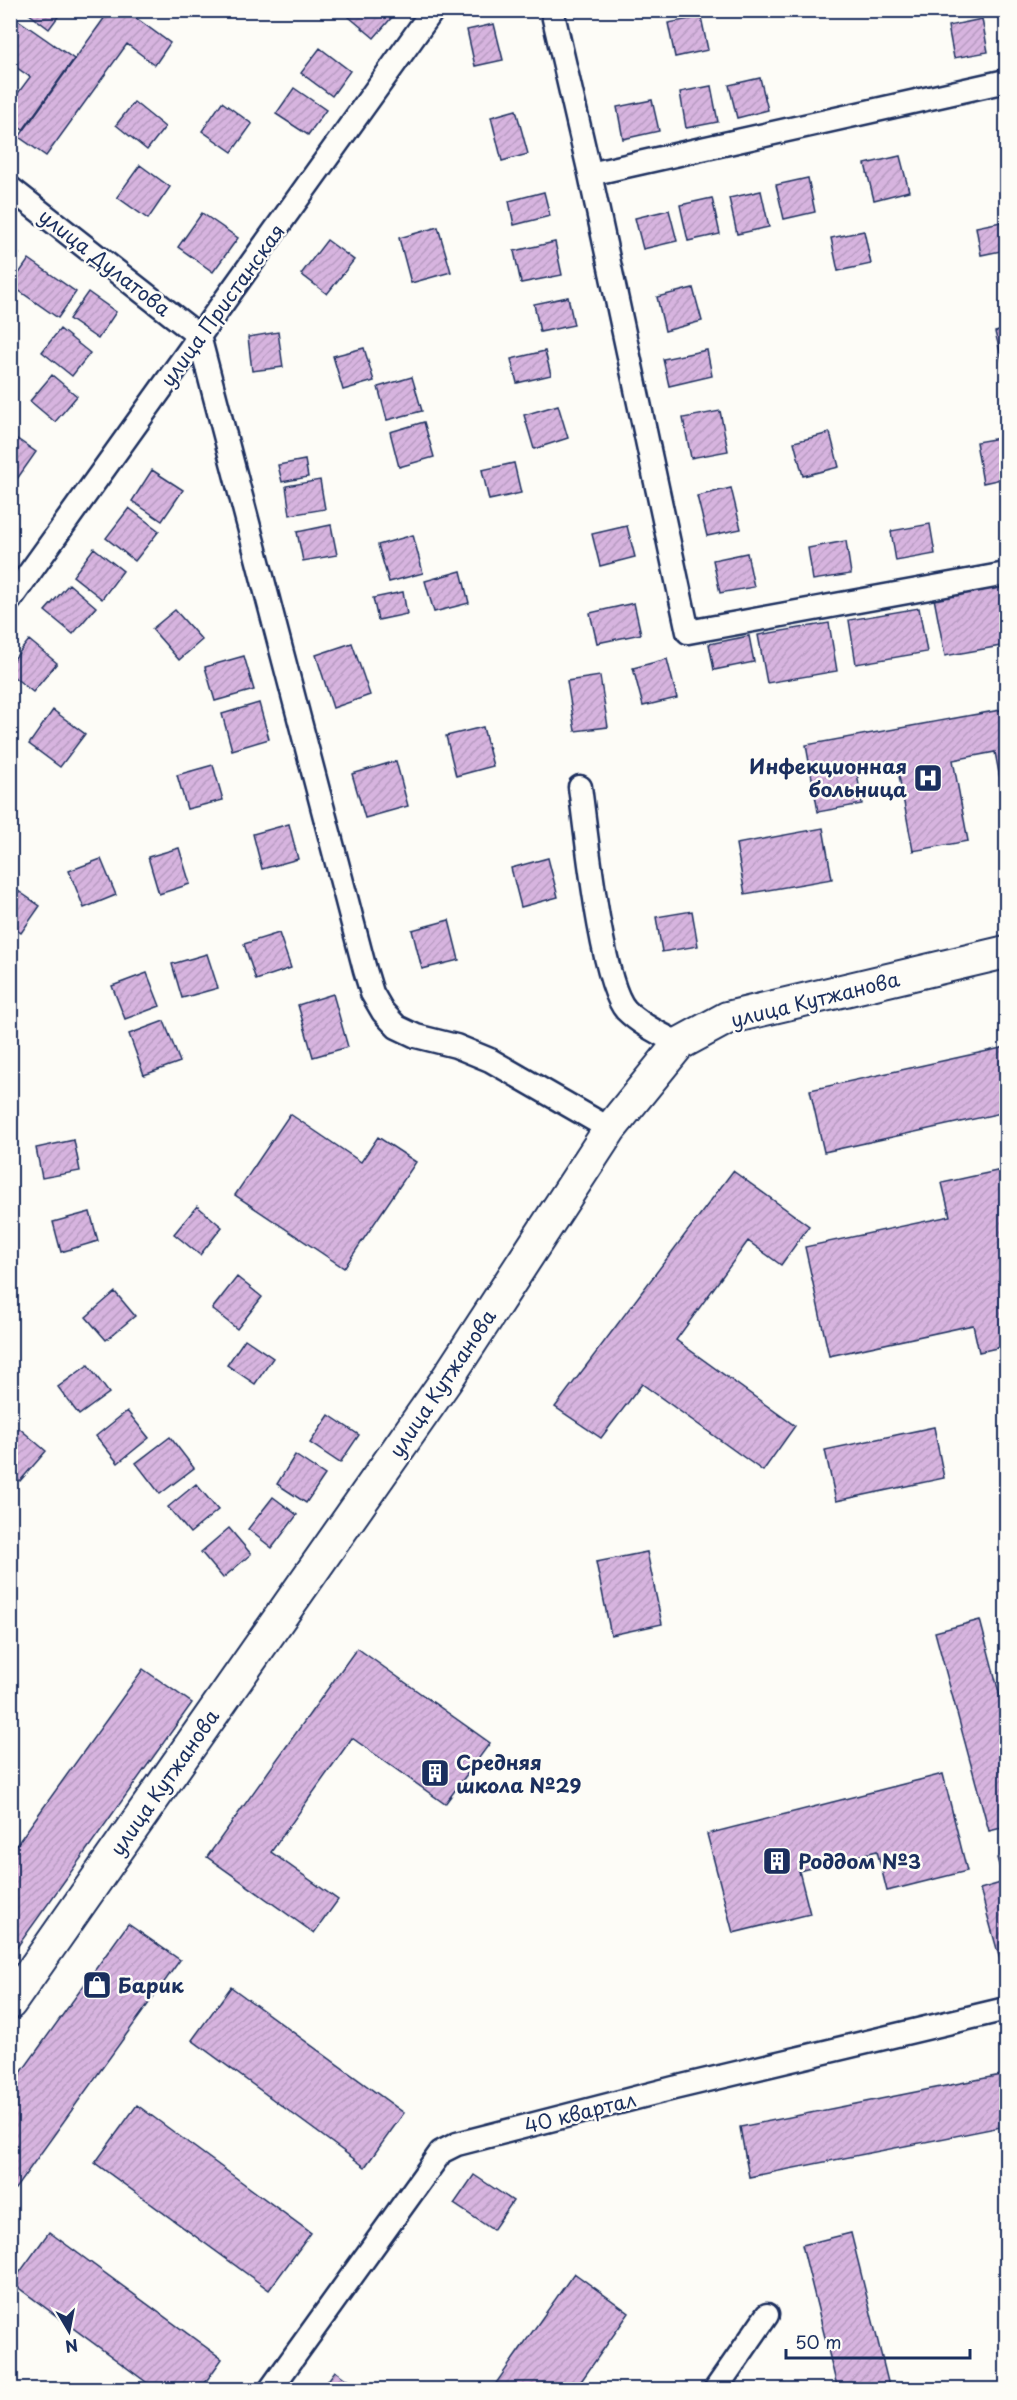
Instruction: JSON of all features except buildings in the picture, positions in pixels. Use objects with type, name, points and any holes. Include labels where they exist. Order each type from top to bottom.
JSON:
[{"type":"street","name":"улица Пристанская","points":[[10,600],[433,10]]},
{"type":"street","points":[[552,10],[590,174],[688,632],[1006,574]]},
{"type":"street","points":[[590,174],[1006,81]]},
{"type":"street","name":"улица Дулатова","points":[[10,188],[199,336]]},
{"type":"street","points":[[199,336],[372,993],[383,1012],[397,1027],[416,1036],[456,1046],[490,1060],[610,1129]]},
{"type":"street","points":[[580,787],[605,954],[612,981],[624,1008],[642,1024],[679,1044]]},
{"type":"street","name":"улица Кутжанова","points":[[10,2003],[447,1379],[610,1129],[679,1044],[727,1018],[1006,952]]},
{"type":"street","name":"40 квартал","points":[[270,2390],[441,2152],[457,2144],[674,2088],[1006,2009]]},
{"type":"street","points":[[715,2390],[767,2315]]},
{"type":"place","name":"Инфекционная больница","points":[[928,778]]},
{"type":"place","name":"Средняя школа №29","points":[[435,1773]]},
{"type":"place","name":"Роддом №3","points":[[777,1861]]},
{"type":"place","name":"Барик","points":[[97,1985]]}]
